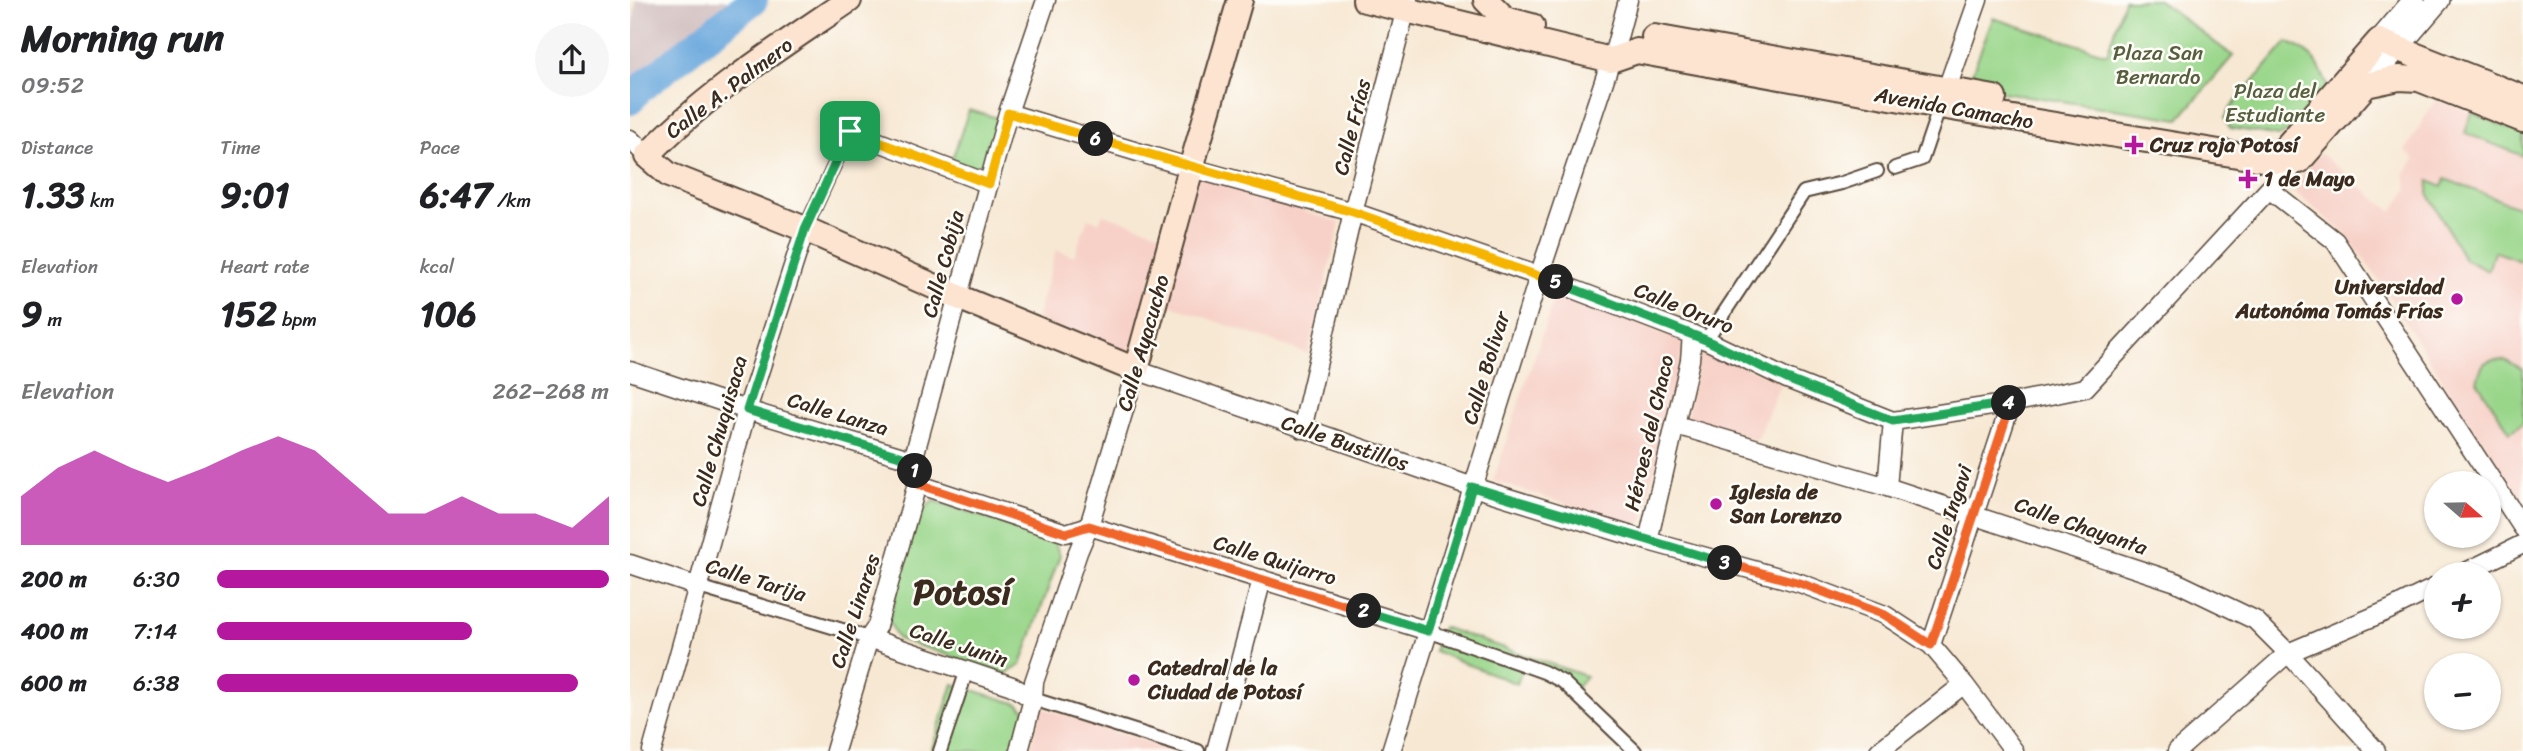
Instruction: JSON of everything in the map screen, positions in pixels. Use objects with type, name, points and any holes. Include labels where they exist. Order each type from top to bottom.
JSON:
[{"type":"main road","name":"Calle A. Palmero","points":[[638,147],[674,127],[740,76],[849,0]]},
{"type":"main road","name":"Calle Ayacucho","points":[[1136,370],[1240,0]]},
{"type":"main road","points":[[1365,0],[1407,6],[1476,28],[1613,52]]},
{"type":"main road","points":[[1487,0],[1505,19],[1603,46],[1613,52]]},
{"type":"main road","points":[[2287,156],[2388,45],[2523,98]]},
{"type":"main road","name":"Avenida Camacho","points":[[1613,52],[1637,51],[1944,98],[2287,156]]},
{"type":"main road","points":[[2287,156],[2366,85],[2399,78],[2419,79],[2523,120]]},
{"type":"main road","name":"Calle Bustillos","points":[[638,147],[669,175],[805,229],[958,297],[1136,370]]},
{"type":"street","name":"Calle Cobija","points":[[913,460],[1008,113],[1046,0]]},
{"type":"street","points":[[1476,28],[1487,0]]},
{"type":"street","name":"Calle Bolivar","points":[[1391,751],[1472,487],[1628,0]]},
{"type":"street","points":[[1895,168],[1922,159],[1978,0]]},
{"type":"street","points":[[2366,85],[2414,0]]},
{"type":"street","points":[[2388,45],[2439,0]]},
{"type":"street","name":"Calle Frías","points":[[1302,429],[1353,212],[1407,6]]},
{"type":"street","name":"Calle Oruro","points":[[1008,113],[1191,168],[1353,212],[1539,276],[1699,337],[1787,379],[1893,421]]},
{"type":"street","points":[[850,131],[989,184]]},
{"type":"street","name":"Calle Chuquisaca","points":[[652,751],[747,410],[805,229],[850,131]]},
{"type":"street","points":[[1887,487],[1893,421],[2011,403],[2085,388],[2269,189],[2287,156]]},
{"type":"street","points":[[2269,189],[2287,156]]},
{"type":"street","points":[[1699,337],[1804,192],[1877,171]]},
{"type":"street","points":[[2269,189],[2335,242],[2523,528]]},
{"type":"street","name":"Héroes del Chaco","points":[[1648,541],[1690,360],[1699,337]]},
{"type":"street","name":"Calle Bustillos","points":[[1136,370],[1472,487],[1812,588],[1885,615],[1931,645],[2014,751]]},
{"type":"street","name":"Calle Ayacucho","points":[[1019,751],[1033,690],[1077,552],[1089,526],[1136,370]]},
{"type":"street","name":"Calle Lanza","points":[[630,371],[747,410],[913,460]]},
{"type":"street","name":"Calle Ingavi","points":[[1931,645],[2011,403]]},
{"type":"street","name":"Calle Chayanta","points":[[1676,425],[1974,514],[2176,582],[2255,620],[2376,751]]},
{"type":"street","points":[[913,460],[917,484]]},
{"type":"street","name":"Calle Quijarro","points":[[917,484],[1066,533],[1089,526],[1428,631],[1544,672],[1563,682],[1635,751]]},
{"type":"street","name":"Calle Linares","points":[[835,751],[869,638],[877,626],[917,484]]},
{"type":"street","points":[[2486,562],[2523,544]]},
{"type":"street","name":"Calle Tarija","points":[[630,564],[869,638]]},
{"type":"street","points":[[1216,751],[1262,579]]},
{"type":"street","points":[[2177,751],[2288,653],[2424,593]]},
{"type":"street","name":"Calle Junin","points":[[869,638],[1012,686],[1033,690]]},
{"type":"street","points":[[940,751],[967,670]]},
{"type":"street","points":[[1879,751],[1964,684]]},
{"type":"street","points":[[1033,690],[1198,751]]},
{"type":"shaded area","points":[[636,0],[750,0],[635,88],[630,95],[630,61]]},
{"type":"shaded area","name":"Universidad Autonóma Tomás Frías","points":[[2436,99],[2523,134],[2523,506],[2374,273],[2344,232],[2294,192],[2295,183],[2320,153],[2392,212],[2408,189],[2404,174],[2415,159],[2405,151]]},
{"type":"shaded area","points":[[1199,177],[1340,223],[1308,354],[1159,301]]},
{"type":"shaded area","points":[[1103,214],[1164,234],[1130,352],[1123,358],[1036,320],[1056,250],[1074,256],[1088,218],[1099,222]]},
{"type":"shaded area","points":[[1562,297],[1682,341],[1683,347],[1643,521],[1637,526],[1493,481],[1553,301]]},
{"type":"shaded area","points":[[1705,351],[1781,382],[1757,440],[1686,420],[1699,356]]},
{"type":"shaded area","points":[[1042,708],[1177,751],[1030,751]]},
{"type":"green space","name":"Plaza San Bernardo","points":[[2124,0],[2158,0],[2233,56],[2179,119],[1975,88],[1969,81],[1993,18],[2107,54]]},
{"type":"green space","name":"Plaza del Estudiante","points":[[2287,42],[2304,50],[2314,59],[2328,89],[2293,130],[2278,136],[2230,128],[2225,119],[2228,111]]},
{"type":"green space","points":[[969,110],[998,118],[982,183],[948,171]]},
{"type":"green space","points":[[2472,113],[2523,134],[2523,156],[2465,133]]},
{"type":"green space","points":[[2445,179],[2523,209],[2523,262],[2494,251],[2488,271],[2464,259],[2428,193],[2429,181],[2442,187]]},
{"type":"green space","points":[[2495,359],[2505,360],[2523,369],[2523,423],[2510,432],[2477,381],[2484,364]]},
{"type":"green space","points":[[934,501],[1053,539],[1060,555],[1021,665],[1006,674],[898,639],[889,621],[918,512]]},
{"type":"green space","points":[[1442,627],[1586,676],[1572,694],[1542,677],[1522,670],[1517,684],[1434,651]]},
{"type":"green space","points":[[953,684],[1018,704],[1026,711],[1013,751],[931,751]]},
{"type":"waterway","points":[[630,100],[637,91],[753,0]]},
{"type":"place","name":"Cruz roja Potosí","points":[[2134,145]]},
{"type":"place","name":"1 de Mayo","points":[[2248,179]]},
{"type":"place","name":"Universidad Autonóma Tomás Frías","points":[[2457,299]]},
{"type":"place","name":"Iglesia de San Lorenzo","points":[[1716,504]]},
{"type":"place","name":"Catedral de la Ciudad de Potosí","points":[[1134,680]]},
{"type":"district","name":"Potosí","points":[[962,592]]},
{"type":"route","points":[[1008,113],[1191,168],[1353,212],[1539,276],[1706,340],[1787,379],[1893,421],[2011,403],[1931,645],[1885,615],[1800,583],[1648,541],[1472,487],[1428,631],[1089,526],[1066,533],[917,484],[913,460],[747,410],[805,229],[850,131],[989,184],[1008,113]]}]
